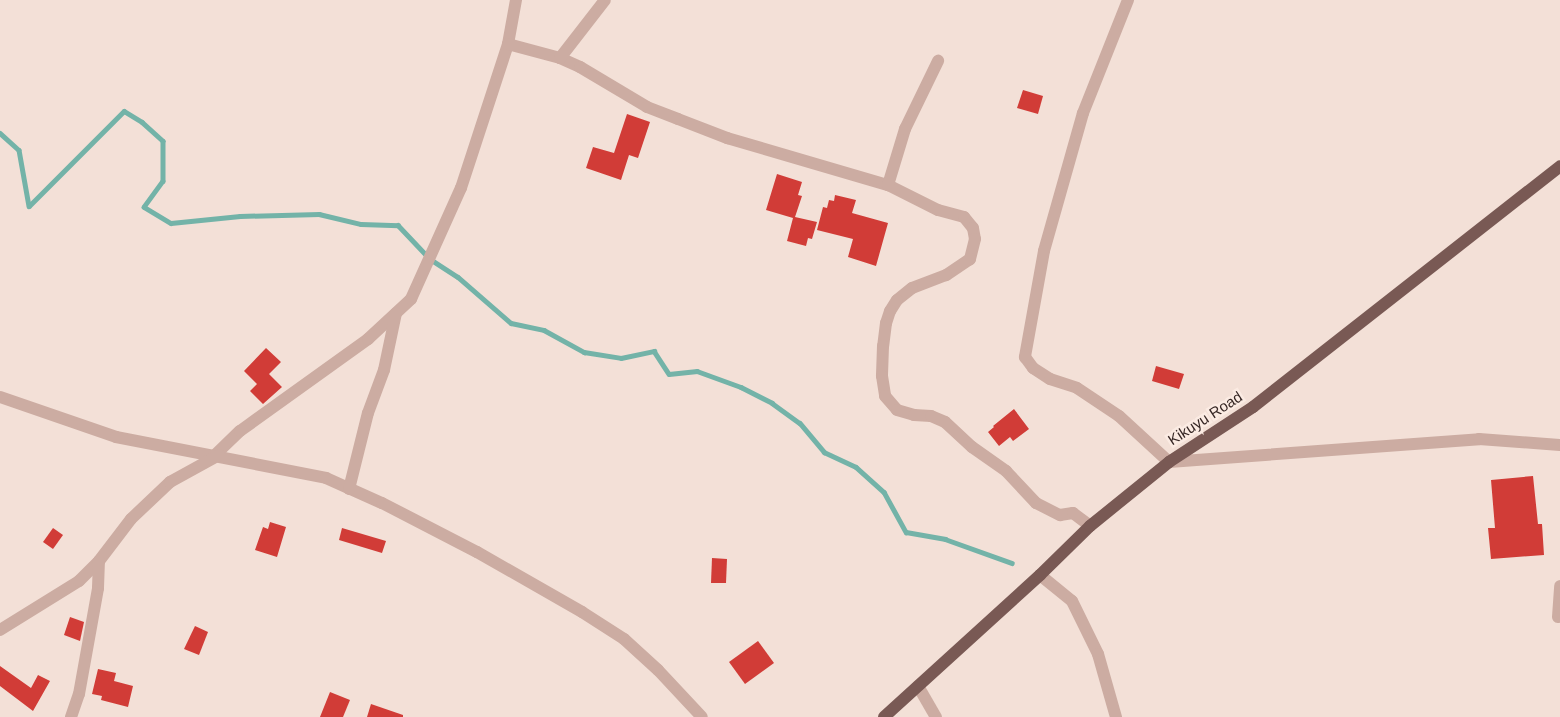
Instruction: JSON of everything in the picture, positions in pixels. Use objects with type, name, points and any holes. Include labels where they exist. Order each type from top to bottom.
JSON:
[{"type":"main road","name":"Kikuyu Road","points":[[884,717],[1040,575],[1090,526],[1169,462],[1253,407],[1560,166]]},
{"type":"street","points":[[0,630],[60,594],[99,561],[131,519],[170,482],[217,455],[240,431],[368,339],[411,299],[461,188],[508,44],[516,0]]},
{"type":"street","points":[[560,58],[605,0]]},
{"type":"street","points":[[1128,0],[1083,113],[1044,250],[1025,357],[1033,368],[1050,378],[1077,388],[1119,416],[1169,462],[1479,439],[1560,445]]},
{"type":"street","points":[[508,44],[560,58],[580,67],[647,107],[697,124],[709,131],[888,185],[938,210],[964,217],[973,228],[975,239],[970,259],[946,275],[912,288],[897,300],[890,311],[886,323],[883,346],[882,376],[886,396],[897,410],[914,415],[930,416],[945,422],[972,447],[1006,471],[1036,503],[1055,513],[1073,513],[1090,526]]},
{"type":"street","points":[[888,185],[904,129],[938,61]]},
{"type":"street","points":[[349,488],[368,413],[384,370],[396,313]]},
{"type":"street","points":[[0,397],[116,437],[217,455],[326,478],[349,488],[477,552],[582,612],[624,639],[658,670],[702,717]]},
{"type":"street","points":[[71,717],[79,694],[98,588],[99,561]]},
{"type":"street","points":[[1040,575],[1072,601],[1098,654],[1116,717]]},
{"type":"street","points":[[1558,617],[1560,586]]},
{"type":"street","points":[[918,686],[936,717]]},
{"type":"building","points":[[1023,90],[1043,96],[1038,114],[1017,108]]},
{"type":"building","points":[[627,114],[650,122],[638,158],[629,155],[621,180],[586,168],[593,147],[614,153]]},
{"type":"building","points":[[777,174],[802,182],[798,195],[802,196],[795,217],[817,222],[812,239],[808,238],[806,246],[787,241],[793,218],[766,210]]},
{"type":"building","points":[[835,195],[856,200],[852,213],[888,223],[876,266],[848,257],[853,239],[817,230],[823,207],[827,208],[829,200],[834,201]]},
{"type":"building","points":[[266,348],[281,362],[269,374],[282,387],[263,404],[250,391],[257,384],[244,371]]},
{"type":"building","points":[[1156,366],[1184,374],[1179,389],[1152,381]]},
{"type":"building","points":[[1014,409],[1029,429],[1013,441],[1010,437],[999,446],[988,432]]},
{"type":"building","points":[[1533,476],[1538,524],[1542,524],[1544,555],[1491,559],[1488,528],[1495,528],[1491,480]]},
{"type":"building","points":[[270,522],[286,527],[277,557],[255,550],[263,527],[268,529]]},
{"type":"building","points":[[53,528],[63,535],[53,549],[43,542]]},
{"type":"building","points":[[342,528],[386,541],[382,553],[339,540]]},
{"type":"building","points":[[712,558],[727,559],[726,583],[711,583]]},
{"type":"building","points":[[70,617],[84,622],[80,641],[64,635]]},
{"type":"building","points":[[195,626],[208,632],[199,655],[184,649]]},
{"type":"building","points":[[758,641],[774,663],[745,684],[729,662]]},
{"type":"building","points":[[0,666],[31,688],[38,675],[50,681],[33,711],[0,686]]},
{"type":"building","points":[[98,669],[116,673],[114,681],[133,686],[128,707],[101,700],[102,696],[92,694]]},
{"type":"building","points":[[330,692],[350,700],[343,717],[320,717]]},
{"type":"building","points":[[371,704],[403,715],[403,717],[367,717]]},
{"type":"waterway","points":[[0,133],[19,150],[29,206],[124,111],[142,122],[163,141],[163,181],[144,207],[171,223],[240,216],[319,214],[361,224],[398,225],[430,259],[458,277],[511,323],[544,330],[584,352],[621,358],[654,351],[669,374],[697,371],[741,387],[772,403],[800,423],[824,452],[856,467],[884,492],[906,532],[945,539],[1012,563]]}]
